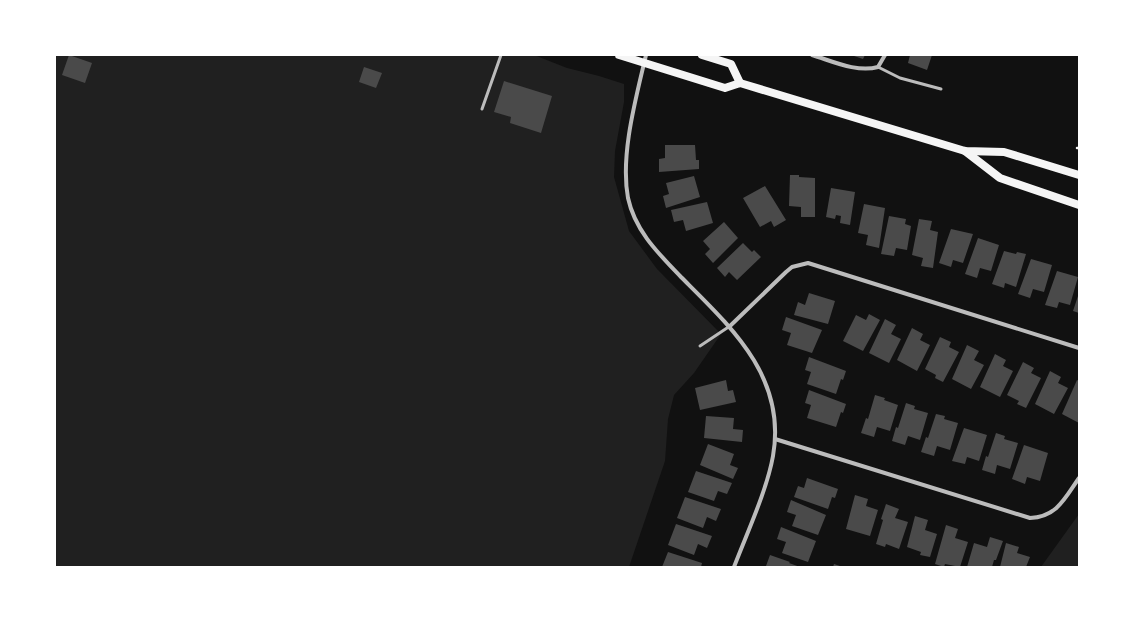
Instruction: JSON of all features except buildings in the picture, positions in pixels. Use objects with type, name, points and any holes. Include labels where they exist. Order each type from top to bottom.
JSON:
[{"type":"main road","points":[[619,55],[645,59],[725,88],[740,83],[965,151],[1004,152],[1079,175]]},
{"type":"main road","points":[[702,55],[732,64],[740,83]]},
{"type":"main road","points":[[965,151],[1000,178],[1079,205]]},
{"type":"street","points":[[812,55],[870,70],[878,67],[885,55]]},
{"type":"street","points":[[645,59],[627,152],[625,176],[629,199],[636,220],[656,251],[730,326],[753,356],[764,377],[772,404],[775,439],[768,475],[734,567]]},
{"type":"street","points":[[730,326],[786,272],[796,266],[808,263],[1079,348]]},
{"type":"street","points":[[775,439],[1030,518],[1040,517],[1054,511],[1079,478]]},
{"type":"lane","points":[[482,109],[500,55]]},
{"type":"lane","points":[[878,67],[900,78],[941,89]]},
{"type":"lane","points":[[700,346],[730,326]]},
{"type":"shaded area","points":[[55,55],[534,55],[567,68],[624,84],[624,102],[615,151],[614,177],[629,231],[657,269],[721,334],[694,373],[674,395],[668,419],[665,461],[629,567],[55,567]]},
{"type":"shaded area","points":[[1079,514],[1079,567],[1041,567]]}]
